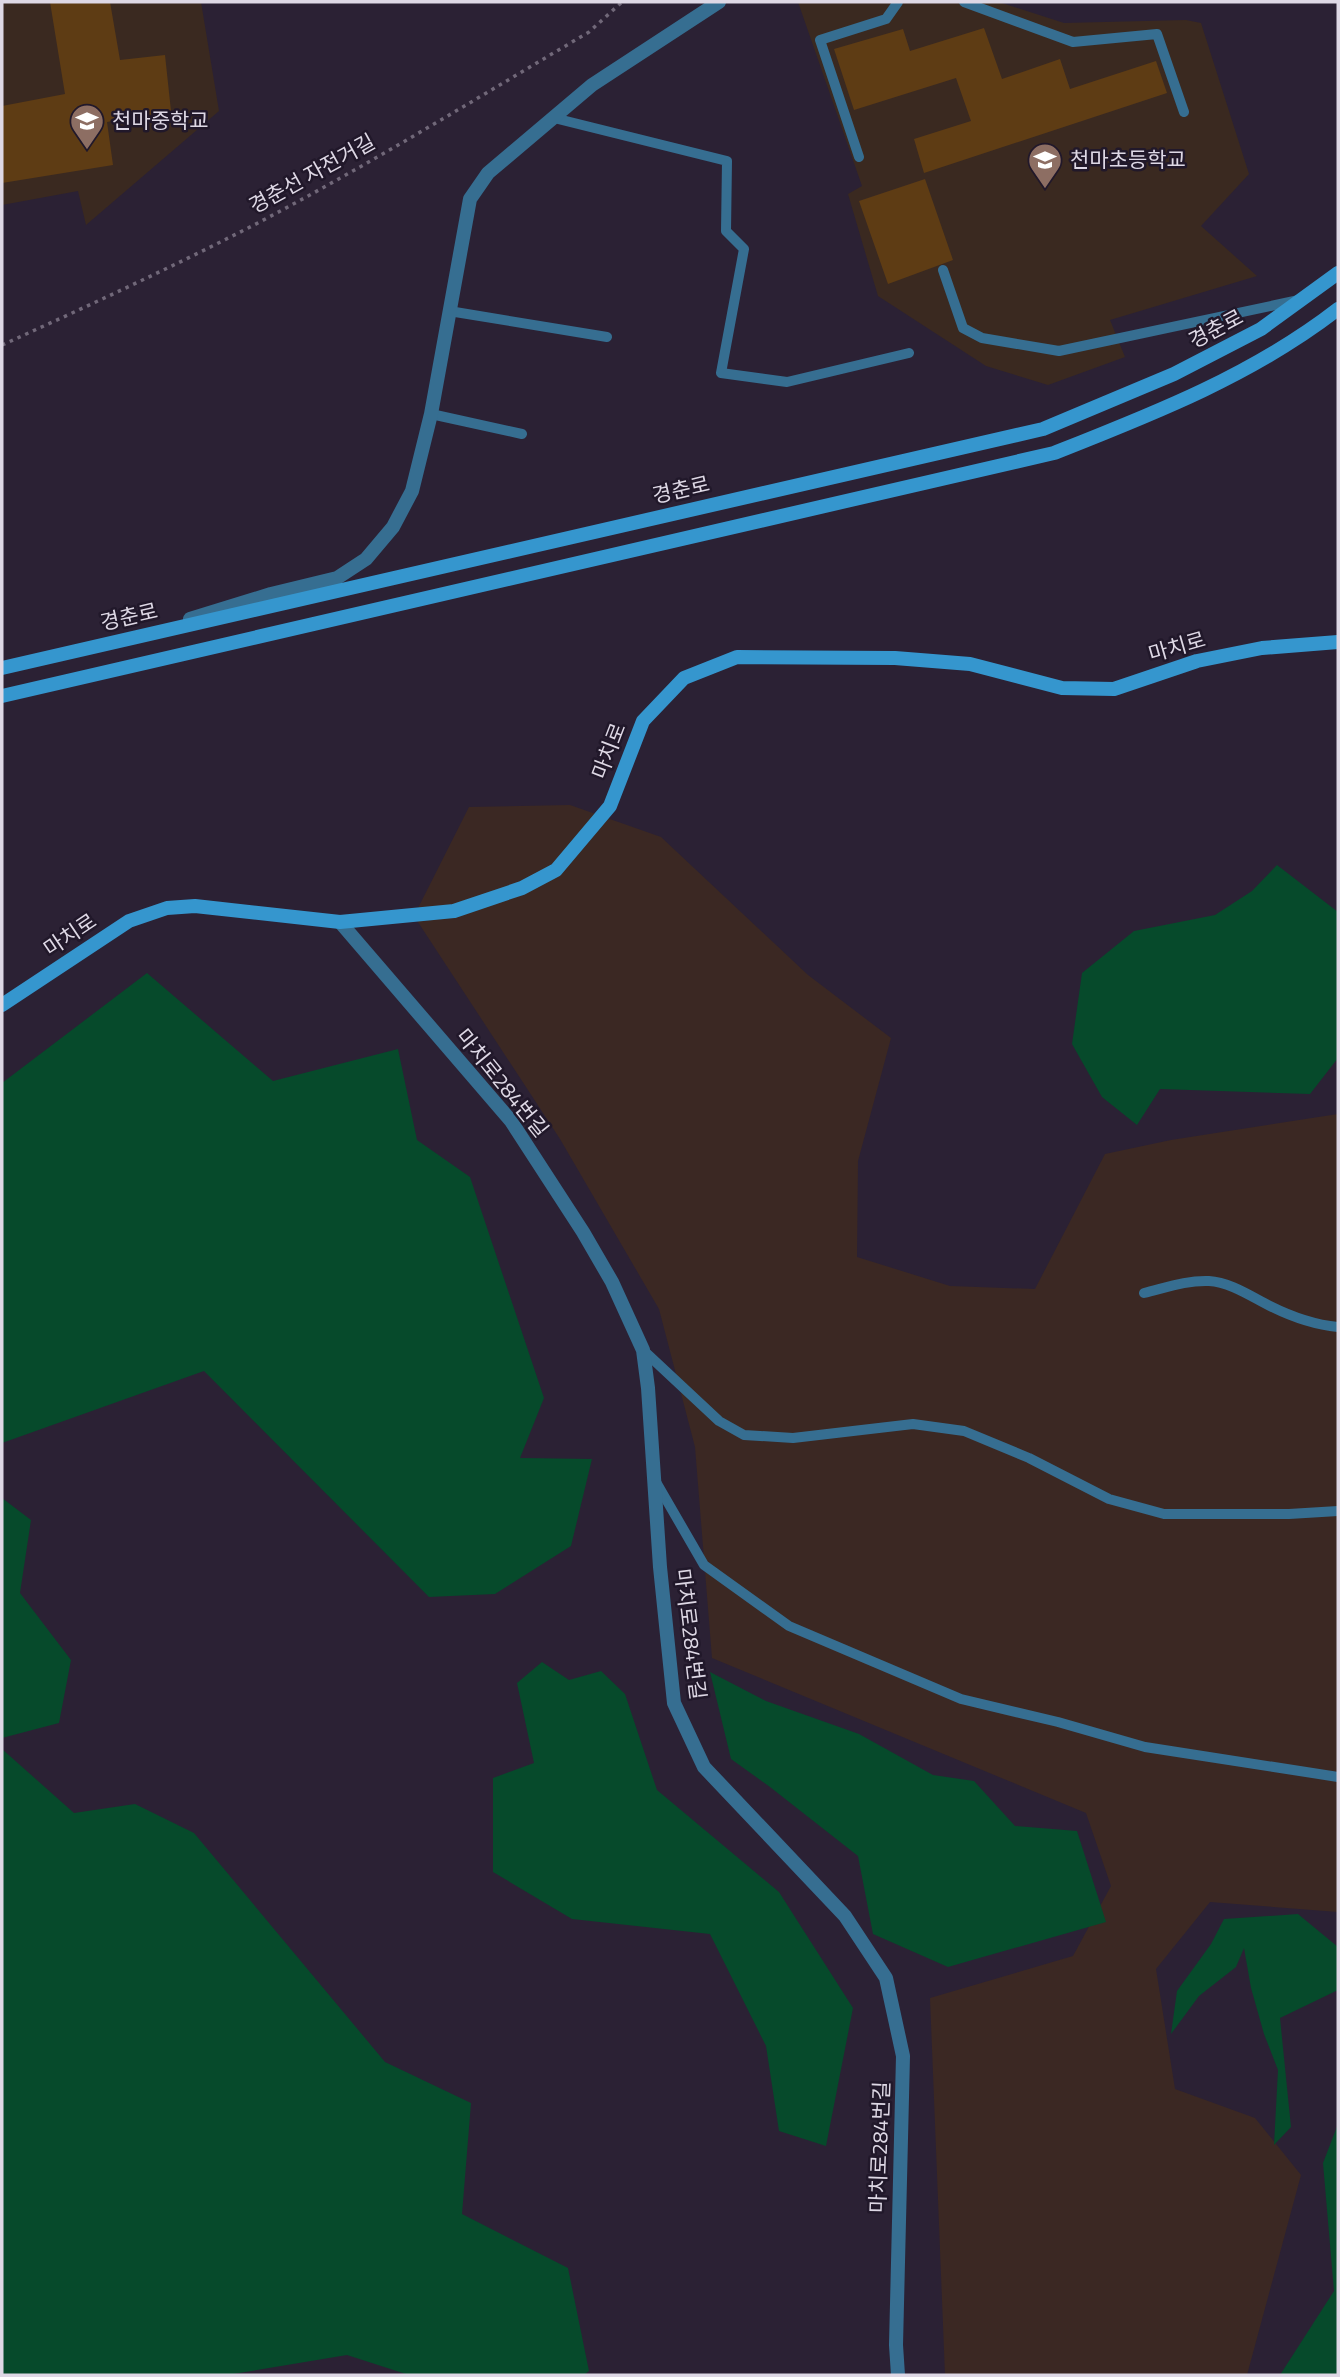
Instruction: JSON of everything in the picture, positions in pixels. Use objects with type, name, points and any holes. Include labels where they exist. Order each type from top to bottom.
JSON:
[{"type":"street","points":[[114,642],[271,594],[337,578],[366,559],[393,527],[412,491],[431,414],[470,200],[488,173],[592,85],[719,2]]},
{"type":"street","name":"경춘로","points":[[2,668],[1042,429],[1174,374],[1261,329],[1338,273]]},
{"type":"street","points":[[2,696],[1054,453],[1154,414],[1241,373],[1338,309]]},
{"type":"street","name":"마치로","points":[[2,1004],[129,921],[167,908],[195,906],[340,922],[454,911],[523,888],[556,870],[610,806],[643,721],[684,678],[737,657],[895,658],[970,664],[1062,688],[1114,689],[1197,661],[1262,648],[1338,642]]},
{"type":"street","name":"마치로284번길","points":[[340,922],[511,1121],[612,1282],[643,1350],[674,1703],[704,1767],[845,1916],[886,1978],[903,2056],[896,2345],[898,2375]]},
{"type":"lane","points":[[859,157],[820,40],[886,19],[898,2]]},
{"type":"lane","points":[[964,2],[1073,42],[1157,34],[1184,112]]},
{"type":"lane","points":[[554,118],[727,161],[726,231],[744,249],[721,373],[787,382],[909,353]]},
{"type":"lane","points":[[943,270],[962,328],[982,338],[1059,351],[1303,299]]},
{"type":"lane","points":[[449,312],[607,337]]},
{"type":"lane","points":[[431,414],[523,434]]},
{"type":"lane","points":[[1144,1293],[1185,1283],[1212,1281],[1247,1293],[1273,1307],[1337,1329]]},
{"type":"lane","points":[[643,1350],[719,1421],[744,1435],[793,1438],[913,1424],[964,1431],[1029,1458],[1109,1499],[1164,1514],[1289,1514],[1338,1511]]},
{"type":"lane","points":[[654,1478],[705,1565],[789,1626],[961,1699],[1058,1722],[1145,1747],[1338,1777]]},
{"type":"path","name":"경춘선 자전거길","points":[[2,345],[219,242],[358,168],[589,32],[622,2]]},
{"type":"shaded area","name":"천마중학교","points":[[2,2],[201,2],[219,111],[86,225],[78,191],[2,205]]},
{"type":"shaded area","name":"천마초등학교","points":[[798,2],[999,2],[1064,23],[1186,20],[1201,23],[1249,174],[1201,226],[1257,276],[1110,320],[1125,357],[1048,385],[986,366],[878,296],[848,194],[862,186]]},
{"type":"shaded area","points":[[570,805],[661,837],[808,975],[891,1038],[858,1161],[857,1257],[950,1286],[1035,1289],[1105,1154],[1171,1140],[1338,1114],[1338,1912],[1210,1902],[1156,1969],[1175,2089],[1255,2118],[1301,2175],[1247,2375],[945,2375],[930,1998],[1073,1956],[1111,1886],[1086,1813],[712,1658],[695,1447],[659,1309],[560,1139],[414,916],[469,807]]},
{"type":"green space","points":[[1277,865],[1338,912],[1338,1058],[1310,1094],[1160,1089],[1137,1125],[1102,1097],[1072,1044],[1082,973],[1134,931],[1215,915],[1252,891]]},
{"type":"green space","points":[[147,973],[273,1081],[398,1049],[417,1140],[470,1177],[544,1398],[520,1458],[592,1459],[571,1546],[495,1594],[429,1597],[204,1371],[2,1443],[2,1083]]},
{"type":"green space","points":[[2,1498],[31,1520],[20,1593],[71,1660],[59,1723],[2,1738]]},
{"type":"green space","points":[[542,1662],[569,1680],[601,1671],[625,1694],[657,1790],[779,1892],[853,2008],[826,2146],[779,2131],[766,2046],[710,1934],[572,1919],[493,1872],[493,1778],[534,1763],[517,1683]]},
{"type":"green space","points":[[710,1672],[766,1701],[859,1734],[933,1775],[974,1781],[1015,1826],[1077,1831],[1106,1922],[948,1967],[873,1934],[858,1856],[731,1759]]},
{"type":"green space","points":[[2,1749],[74,1813],[135,1804],[194,1833],[385,2062],[471,2103],[462,2214],[568,2268],[589,2371],[584,2375],[409,2375],[347,2355],[227,2375],[2,2375]]},
{"type":"green space","points":[[1298,1914],[1338,1947],[1338,1990],[1280,2018],[1291,2127],[1274,2145],[1278,2070],[1251,1988],[1244,1948],[1236,1967],[1199,1996],[1171,2034],[1177,1991],[1211,1944],[1224,1919]]},
{"type":"green space","points":[[1338,2124],[1338,2375],[1280,2375],[1334,2291],[1323,2163]]},
{"type":"building","points":[[50,2],[110,2],[120,60],[165,55],[171,111],[107,122],[113,165],[2,183],[2,106],[65,94]]},
{"type":"building","points":[[984,28],[1002,79],[1060,59],[1070,89],[1156,61],[1167,93],[924,173],[914,139],[971,121],[956,78],[854,110],[834,49],[903,29],[910,51]]},
{"type":"building","points":[[925,179],[953,260],[888,284],[859,201]]},
{"type":"place","name":"천마중학교","points":[[87,151]]},
{"type":"place","name":"천마초등학교","points":[[1045,190]]}]
